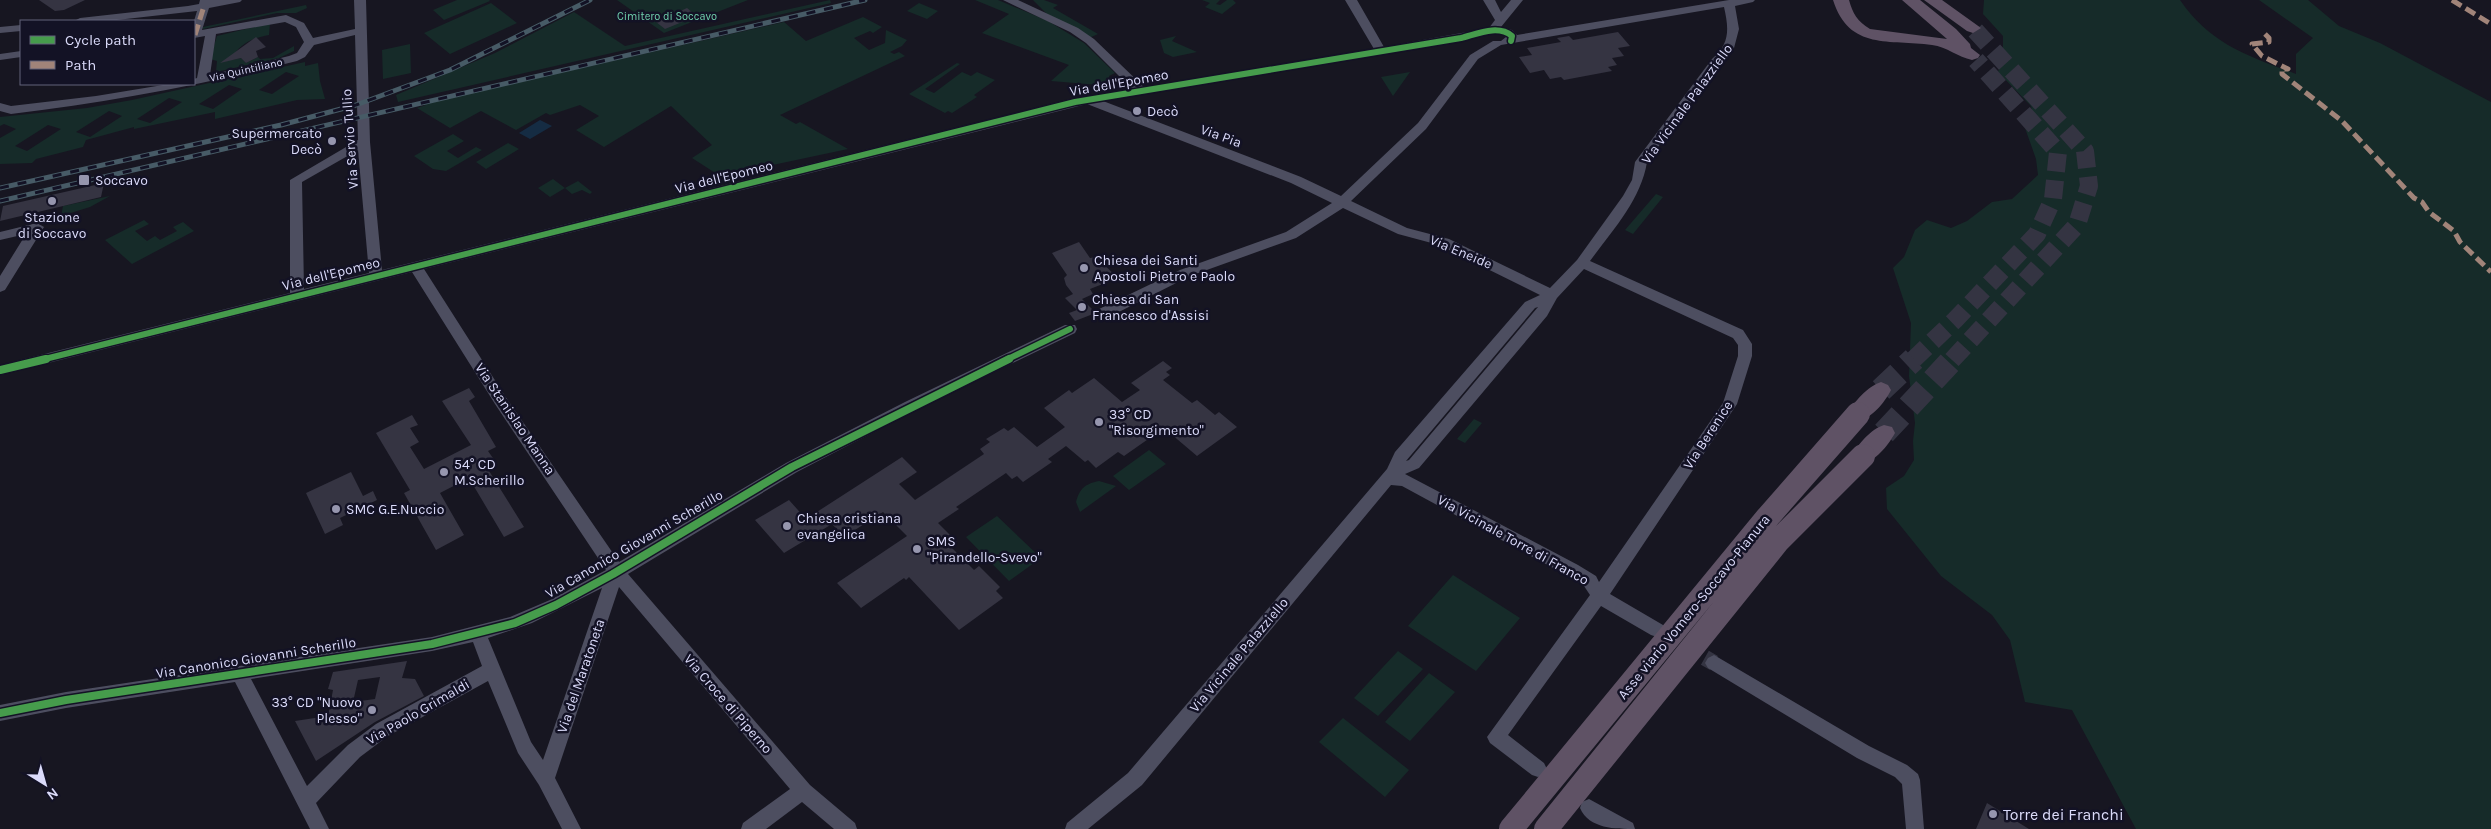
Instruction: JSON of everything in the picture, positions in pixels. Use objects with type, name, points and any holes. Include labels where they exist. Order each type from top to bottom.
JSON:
[{"type":"highway","points":[[1841,0],[1848,18],[1855,27],[1874,35],[1930,40],[1953,46],[1974,58],[1950,32],[1910,0]]},
{"type":"highway","points":[[1932,0],[1973,28],[1954,0]]},
{"type":"highway","name":"Asse viario Vomero-Soccavo-Pianura","points":[[1511,829],[1767,518],[1881,390]]},
{"type":"highway","name":"Asse viario Vomero-Soccavo-Pianura","points":[[1546,829],[1778,541],[1884,433]]},
{"type":"street","points":[[87,20],[236,0]]},
{"type":"street","name":"Via Servio Tullio","points":[[360,0],[364,142],[376,276]]},
{"type":"street","points":[[1009,0],[1074,30],[1090,41],[1142,91]]},
{"type":"street","points":[[1351,0],[1381,52]]},
{"type":"street","points":[[1488,0],[1499,33]]},
{"type":"street","points":[[1102,314],[1185,273],[1291,235],[1341,203],[1394,155],[1422,126],[1474,57],[1499,33],[1518,0]]},
{"type":"street","points":[[1499,33],[1702,0]]},
{"type":"street","points":[[1499,33],[1749,0]]},
{"type":"street","points":[[195,32],[205,3]]},
{"type":"street","name":"Via Vicinale Palazziello","points":[[1074,829],[1135,779],[1390,476],[1414,464],[1542,312],[1552,295],[1582,263],[1629,197],[1638,180],[1641,162],[1716,61],[1726,53],[1734,40],[1734,24],[1729,4]]},
{"type":"street","points":[[195,35],[286,18],[300,25],[310,42],[360,31]]},
{"type":"street","points":[[1,31],[20,28]]},
{"type":"street","name":"Via Quintiliano","points":[[211,32],[198,81],[293,58],[301,55],[310,42]]},
{"type":"street","name":"Via dell'Epomeo","points":[[0,370],[1089,100],[1499,33]]},
{"type":"street","points":[[0,57],[20,54]]},
{"type":"street","points":[[0,107],[11,110],[87,102],[182,85]]},
{"type":"street","name":"Via Pia","points":[[1089,100],[1296,180],[1341,203]]},
{"type":"street","points":[[297,296],[296,180],[364,142]]},
{"type":"street","name":"Via Eneide","points":[[1341,203],[1403,231],[1444,242],[1552,295]]},
{"type":"street","points":[[0,236],[37,227],[0,287]]},
{"type":"street","name":"Via Berenice","points":[[1538,769],[1496,737],[1599,596],[1730,404],[1745,356],[1745,344],[1738,334],[1582,263]]},
{"type":"street","name":"Via Stanislao Manna","points":[[415,266],[500,400],[616,572]]},
{"type":"street","name":"Via Canonico Giovanni Scherillo","points":[[0,713],[66,700],[432,644],[478,634],[526,618],[616,572],[753,489],[811,457],[912,404],[1070,329]]},
{"type":"street","name":"Via Vicinale Torre di Franco","points":[[1390,476],[1404,480],[1475,517],[1590,581],[1599,596],[1657,630]]},
{"type":"street","name":"Via del Maratoneta","points":[[546,779],[616,572]]},
{"type":"street","name":"Via Croce di Piperno","points":[[616,572],[803,791],[848,829]]},
{"type":"street","points":[[478,634],[524,747],[546,779],[572,829]]},
{"type":"street","points":[[1714,662],[1863,752],[1901,770],[1911,780],[1916,829]]},
{"type":"street","name":"Via Paolo Grimaldi","points":[[305,801],[354,751],[382,730],[492,670]]},
{"type":"street","points":[[239,673],[320,829]]},
{"type":"street","points":[[750,829],[803,791]]},
{"type":"street","points":[[1589,808],[1626,829]]},
{"type":"green space","points":[[457,0],[490,1],[444,20],[433,10]]},
{"type":"green space","name":"Cimitero di Soccavo","points":[[617,0],[748,0],[664,33]]},
{"type":"green space","points":[[830,0],[831,3],[398,102],[396,95],[495,53],[574,12],[625,46]]},
{"type":"green space","points":[[975,0],[998,0],[1048,21],[1084,43],[1115,73],[1109,76],[1111,86],[1051,81],[1069,65],[982,33],[1009,14]]},
{"type":"green space","points":[[1033,0],[1044,0],[1058,5],[1053,8],[1098,34],[1089,38],[1077,29],[1047,14]]},
{"type":"green space","points":[[1202,0],[1220,0],[1216,4],[1220,5],[1227,0],[1233,0],[1236,3],[1222,14],[1205,7],[1210,3]]},
{"type":"green space","points":[[1984,0],[2180,0],[2204,28],[2231,47],[2296,74],[2296,54],[2313,38],[2259,0],[2308,0],[2339,26],[2380,43],[2491,102],[2491,829],[2136,829],[2072,710],[2025,702],[2010,640],[1992,615],[1941,576],[1887,509],[1886,488],[1904,476],[1914,460],[1913,441],[1915,423],[1909,376],[1911,323],[1893,268],[1904,257],[1915,230],[1927,220],[1951,228],[1967,221],[1992,202],[2012,199],[2038,175],[2036,159],[2025,128],[2034,119],[2031,106],[1998,72],[2003,57],[2003,36],[1983,14]]},
{"type":"green space","points":[[491,3],[517,23],[450,54],[424,33]]},
{"type":"green space","points":[[919,3],[938,11],[927,19],[907,11]]},
{"type":"green space","points":[[306,5],[307,8],[296,13],[277,13],[203,29],[203,27]]},
{"type":"green space","points":[[863,17],[882,27],[873,33],[870,31],[854,38],[869,50],[885,43],[886,30],[907,40],[902,46],[890,52],[894,54],[899,52],[905,56],[780,115],[796,124],[800,122],[848,149],[720,176],[692,158],[712,145],[671,106],[604,147],[576,130],[599,116],[580,105],[550,115],[546,113],[516,130],[481,111],[450,128],[417,108],[426,105],[423,104],[784,22],[806,41]]},
{"type":"green space","points":[[270,23],[269,35],[257,38],[242,46],[231,60],[241,58],[246,63],[258,57],[260,59],[273,58],[294,46],[294,51],[279,58],[216,72],[217,61],[210,59],[217,36]]},
{"type":"green space","points":[[1176,36],[1172,41],[1197,52],[1173,57],[1164,53],[1160,40]]},
{"type":"green space","points":[[410,44],[411,73],[383,79],[382,50]]},
{"type":"green space","points":[[305,62],[305,66],[318,63],[325,99],[297,100],[215,119],[215,112],[134,129],[134,127],[86,140],[83,147],[36,159],[32,163],[0,164],[0,138],[16,129],[4,124],[0,126],[0,117],[87,108]],"holes":[[[286,72],[299,76],[272,94],[259,90]],[[229,85],[242,89],[213,109],[199,104]],[[169,98],[182,102],[150,123],[137,119]],[[109,111],[122,116],[90,137],[76,132]],[[48,125],[61,129],[27,151],[15,146]]]},
{"type":"green space","points":[[957,63],[960,64],[925,89],[934,93],[962,72],[971,76],[977,72],[995,80],[974,95],[977,97],[952,113],[948,111],[945,113],[909,94]]},
{"type":"green space","points":[[1410,72],[1393,96],[1381,77]]},
{"type":"green space","points":[[453,134],[464,141],[447,151],[458,158],[476,147],[482,150],[446,171],[433,169],[414,156]]},
{"type":"green space","points":[[508,143],[519,149],[486,169],[476,162]]},
{"type":"green space","points":[[553,179],[565,188],[550,197],[538,188]]},
{"type":"green space","points":[[578,181],[592,192],[590,194],[582,190],[572,194],[565,188]]},
{"type":"green space","points":[[1656,194],[1663,197],[1633,234],[1625,230]]},
{"type":"green space","points":[[110,196],[90,207],[61,216],[63,206]]},
{"type":"green space","points":[[144,220],[149,224],[135,231],[147,241],[155,236],[160,240],[177,231],[173,227],[183,222],[194,231],[132,264],[105,240]]},
{"type":"green space","points":[[1474,419],[1482,423],[1465,443],[1457,439]]},
{"type":"green space","points":[[1149,450],[1166,464],[1129,490],[1113,476]]},
{"type":"green space","points":[[1099,481],[1116,486],[1080,512],[1076,502],[1079,493],[1087,485]]},
{"type":"green space","points":[[997,516],[1041,558],[1009,581],[966,537]]},
{"type":"green space","points":[[1453,575],[1520,618],[1476,671],[1408,626]]},
{"type":"green space","points":[[1398,651],[1423,669],[1378,716],[1354,698]]},
{"type":"green space","points":[[1429,673],[1455,692],[1410,741],[1385,722]]},
{"type":"green space","points":[[1343,718],[1409,770],[1385,797],[1319,742]]},
{"type":"water","points":[[540,120],[552,126],[530,139],[519,133]]},
{"type":"building","points":[[39,0],[85,0],[64,10],[55,11]]},
{"type":"building","points":[[687,8],[697,16],[665,29],[656,22]]},
{"type":"building","points":[[1618,32],[1630,46],[1618,48],[1624,56],[1612,58],[1617,65],[1608,67],[1612,71],[1564,80],[1561,77],[1550,79],[1544,70],[1530,73],[1519,57],[1532,55],[1527,48],[1561,42],[1557,38],[1569,36],[1573,40]]},
{"type":"building","points":[[256,37],[266,47],[256,51],[258,57],[246,63],[241,58],[220,63]]},
{"type":"building","name":"Stazione di Soccavo","points":[[104,183],[101,197],[0,221],[3,206]]},
{"type":"building","name":"Chiesa dei Santi Apostoli Pietro e Paolo","points":[[1079,242],[1090,258],[1096,257],[1118,278],[1090,289],[1093,294],[1082,299],[1094,311],[1093,314],[1075,321],[1069,313],[1077,310],[1065,298],[1073,294],[1066,285],[1064,278],[1067,275],[1052,253]]},
{"type":"building","points":[[1163,361],[1172,368],[1166,372],[1170,375],[1163,380],[1192,403],[1197,400],[1215,415],[1219,412],[1237,427],[1197,456],[1164,428],[1124,456],[1118,452],[1096,468],[1088,460],[1085,462],[1066,446],[1048,459],[1052,462],[1023,482],[1017,476],[1012,479],[1006,473],[956,507],[959,509],[938,523],[957,542],[951,547],[974,570],[979,566],[1000,587],[996,591],[1003,598],[959,630],[909,577],[906,580],[904,578],[861,608],[837,583],[907,536],[883,512],[844,537],[832,524],[784,553],[755,520],[789,500],[806,519],[902,457],[917,472],[899,484],[915,500],[984,454],[980,449],[990,442],[986,439],[1004,428],[1008,431],[1014,427],[1037,447],[1065,427],[1044,408],[1069,390],[1072,393],[1094,378],[1122,402],[1140,390],[1131,383]]},
{"type":"building","name":"54° CD M.Scherillo","points":[[469,388],[475,397],[469,401],[496,447],[488,451],[495,461],[486,466],[524,527],[504,537],[469,478],[440,493],[464,535],[436,550],[404,493],[410,490],[376,433],[412,415],[418,425],[410,428],[419,442],[410,447],[424,469],[471,445],[442,401]]},
{"type":"building","name":"SMC G.E.Nuccio","points":[[351,472],[363,496],[373,491],[377,500],[340,518],[343,525],[325,534],[306,493]]},
{"type":"building","name":"33° CD \"Nuovo Plesso\"","points":[[407,661],[402,678],[415,679],[424,696],[375,722],[316,761],[295,721],[328,716],[333,690],[328,689],[333,672]],"holes":[[[380,677],[375,699],[353,702],[358,680]]]},
{"type":"building","name":"Torre dei Franchi","points":[[1987,803],[2029,829],[1976,829]]},
{"type":"tunnel","points":[[1952,360],[2077,225],[2089,186],[2085,151],[1973,28]]},
{"type":"tunnel","points":[[1913,360],[1955,320],[2037,234],[2053,199],[2058,152],[1976,60]]},
{"type":"tunnel","points":[[1881,390],[1914,359]]},
{"type":"tunnel","points":[[1884,433],[1953,359]]},
{"type":"tunnel","points":[[1684,646],[1714,663]]},
{"type":"railway","points":[[0,188],[281,125],[356,105],[450,70],[590,0]]},
{"type":"railway","points":[[0,201],[865,0]]},
{"type":"marked path","points":[[2452,0],[2465,10],[2491,24]]},
{"type":"marked path","points":[[195,35],[204,6]]},
{"type":"marked path","points":[[2265,34],[2269,38],[2269,42],[2252,44],[2257,53],[2288,69],[2282,69],[2282,74],[2342,121],[2414,198],[2422,202],[2429,212],[2454,231],[2460,242],[2491,272]]},
{"type":"cycle path","points":[[0,370],[1075,102],[1461,38],[1488,31],[1502,30],[1508,32],[1512,36],[1511,41]]},
{"type":"cycle path","points":[[0,713],[66,700],[432,644],[515,623],[585,590],[753,489],[831,446],[1070,329]]},
{"type":"place","name":"Decò","points":[[1137,111]]},
{"type":"place","name":"Supermercato Decò","points":[[332,141]]},
{"type":"place","name":"Soccavo","points":[[84,180]]},
{"type":"place","name":"Stazione di Soccavo","points":[[52,201]]},
{"type":"place","name":"Chiesa dei Santi Apostoli Pietro e Paolo","points":[[1084,268]]},
{"type":"place","name":"Chiesa di San Francesco d'Assisi","points":[[1082,307]]},
{"type":"place","name":"33° CD \"Risorgimento\"","points":[[1099,422]]},
{"type":"place","name":"54° CD M.Scherillo","points":[[444,472]]},
{"type":"place","name":"SMC G.E.Nuccio","points":[[336,509]]},
{"type":"place","name":"Chiesa cristiana evangelica","points":[[787,526]]},
{"type":"place","name":"SMS \"Pirandello-Svevo\"","points":[[917,549]]},
{"type":"place","name":"33° CD \"Nuovo Plesso\"","points":[[372,710]]},
{"type":"place","name":"Torre dei Franchi","points":[[1993,814]]}]
